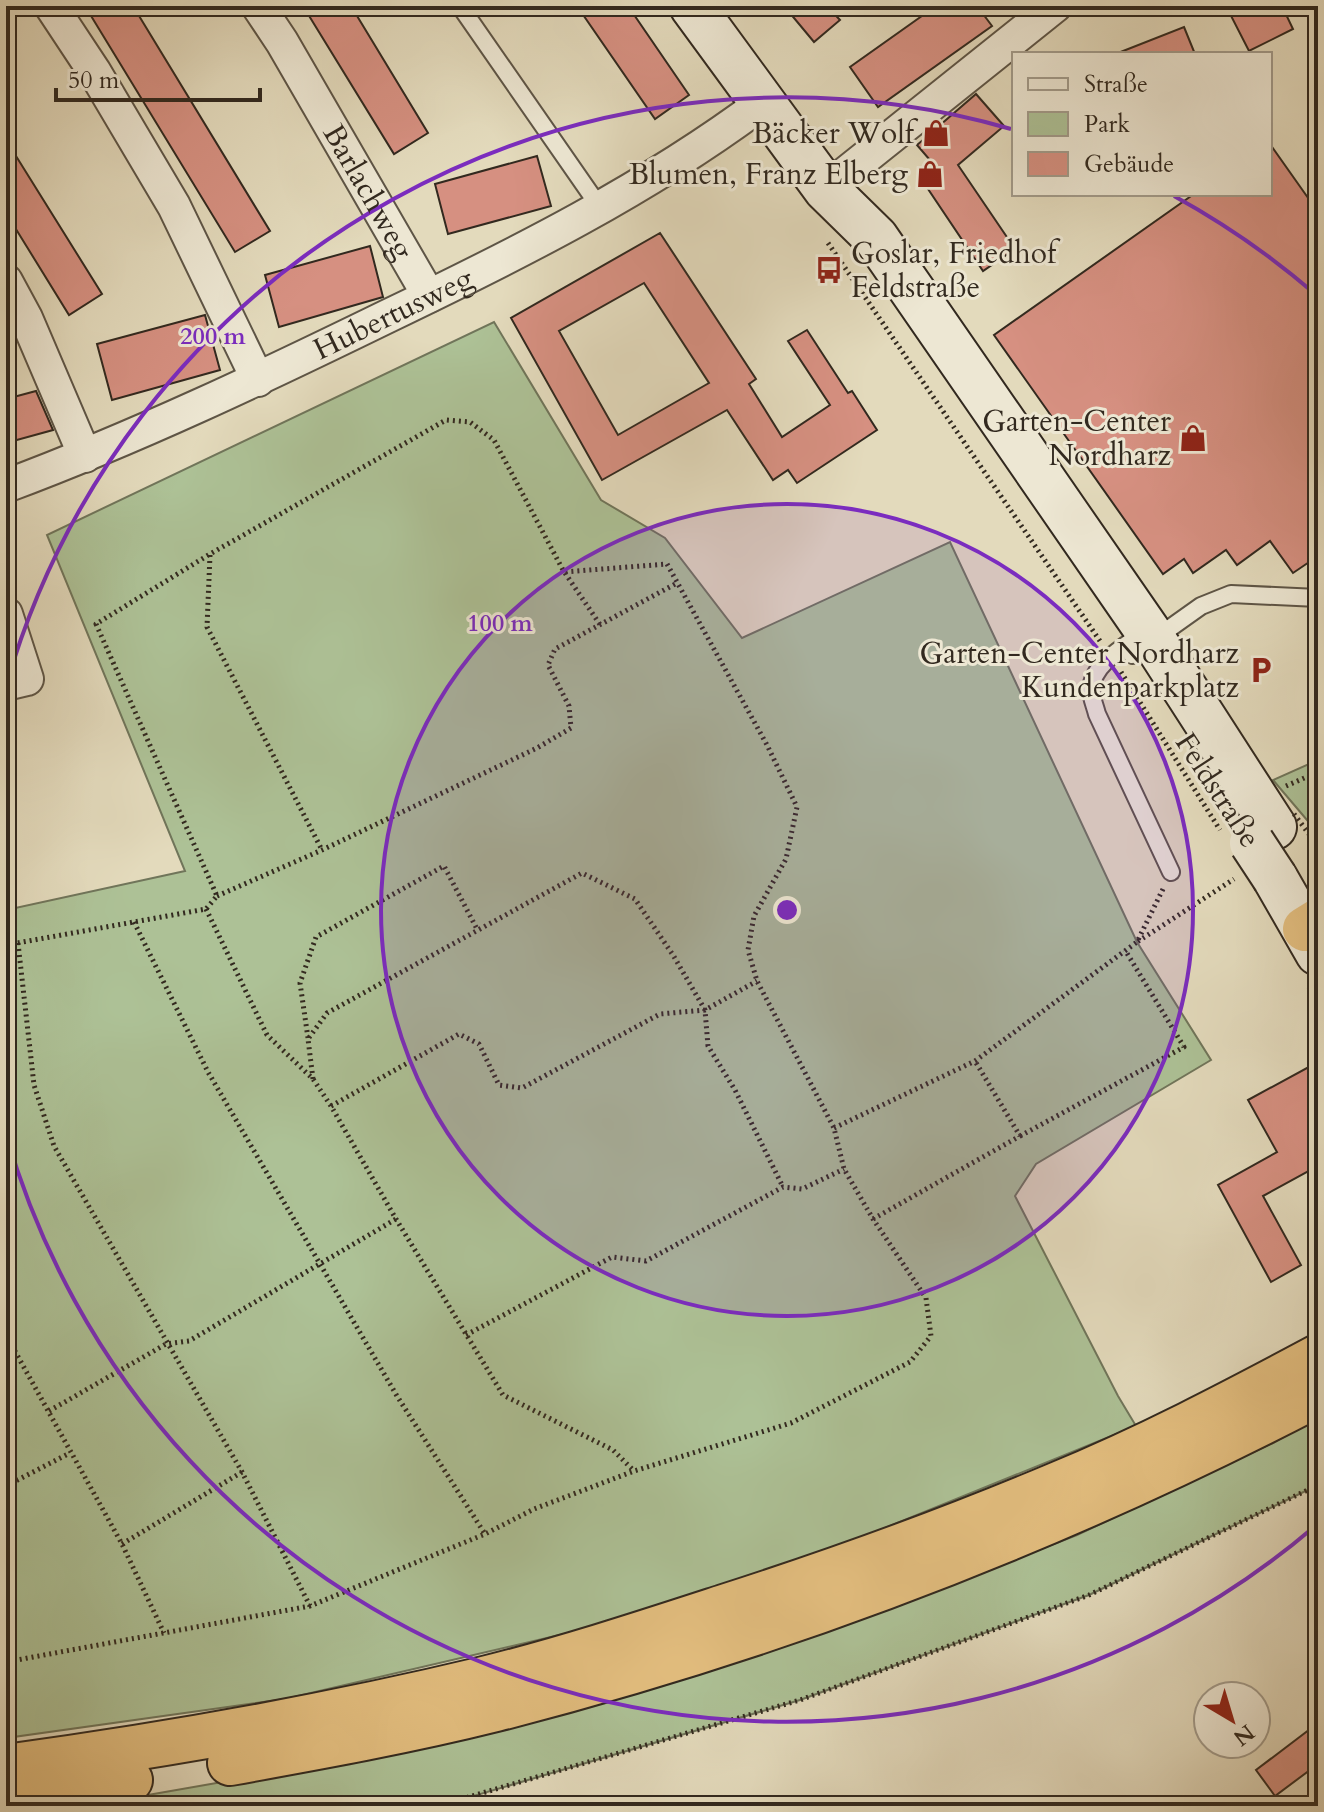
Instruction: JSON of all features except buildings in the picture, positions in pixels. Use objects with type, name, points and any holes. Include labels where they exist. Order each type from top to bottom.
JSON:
[{"type":"highway","points":[[6,1767],[114,1752],[326,1714],[487,1678],[617,1642],[919,1540],[1056,1485],[1150,1444],[1318,1357]]},
{"type":"highway","points":[[6,1798],[119,1782],[334,1744],[465,1716],[733,1641],[864,1595],[1049,1523],[1211,1450],[1318,1394]]},
{"type":"street","points":[[51,6],[94,71],[174,206],[258,380]]},
{"type":"street","name":"Barlachweg","points":[[258,6],[429,296]]},
{"type":"street","name":"Feldstraße","points":[[692,6],[826,189],[876,238],[1134,645],[1280,839],[1315,926]]},
{"type":"street","points":[[826,189],[1055,6]]},
{"type":"street","name":"Hubertusweg","points":[[6,486],[85,456],[258,380],[601,209],[762,103]]},
{"type":"street","points":[[6,281],[26,318],[85,456]]},
{"type":"street","points":[[6,614],[27,679],[6,684]]},
{"type":"lane","points":[[460,6],[601,209]]},
{"type":"lane","points":[[1171,872],[1097,714],[1091,692],[1093,676],[1134,645],[1201,606],[1231,594],[1318,598]]},
{"type":"path","points":[[824,236],[1280,839]]},
{"type":"path","points":[[217,896],[96,624],[210,554],[446,420],[470,422],[494,440],[564,572],[601,626]]},
{"type":"path","points":[[210,554],[207,627],[322,850]]},
{"type":"path","points":[[6,1662],[310,1606],[485,1534],[534,1509],[634,1471],[791,1423],[910,1362],[931,1336],[926,1298],[844,1169],[834,1128],[757,981],[748,950],[754,916],[786,859],[797,807],[767,745],[667,564],[564,572]]},
{"type":"path","points":[[6,945],[206,909],[217,896],[537,748],[571,728],[569,706],[548,665],[555,649],[677,583]]},
{"type":"path","points":[[834,1128],[975,1061],[1280,839],[1318,772]]},
{"type":"path","points":[[313,1079],[300,983],[316,937],[444,866],[478,931]]},
{"type":"path","points":[[1137,942],[1171,872]]},
{"type":"path","points":[[308,1039],[327,1013],[582,873],[635,899],[705,1010],[708,1046],[735,1090],[783,1187]]},
{"type":"path","points":[[206,909],[267,1035],[313,1079],[331,1106],[503,1395],[613,1450],[634,1471]]},
{"type":"path","points":[[134,922],[208,1072],[397,1396],[485,1534]]},
{"type":"path","points":[[18,943],[34,1085],[54,1146],[242,1472],[310,1606]]},
{"type":"path","points":[[873,1219],[1184,1047],[1125,950]]},
{"type":"path","points":[[331,1106],[459,1034],[479,1044],[499,1085],[522,1088],[660,1014],[705,1010],[757,981]]},
{"type":"path","points":[[975,1061],[1020,1136]]},
{"type":"path","points":[[466,1335],[612,1257],[646,1261],[783,1187],[802,1189],[844,1169]]},
{"type":"path","points":[[49,1411],[166,1344],[189,1341],[396,1219]]},
{"type":"path","points":[[6,1335],[122,1544],[164,1633]]},
{"type":"path","points":[[6,1486],[70,1453]]},
{"type":"path","points":[[122,1544],[242,1472]]},
{"type":"path","points":[[438,1806],[800,1700],[1089,1595],[1318,1485]]},
{"type":"green space","points":[[494,322],[601,500],[665,538],[742,638],[950,542],[1137,942],[1211,1060],[1036,1164],[1015,1196],[1136,1426],[705,1601],[285,1699],[6,1738],[6,910],[185,871],[47,535]]},
{"type":"green space","points":[[1318,760],[1318,833],[1273,780]]},
{"type":"green space","points":[[1318,1418],[1318,1485],[1089,1595],[800,1700],[443,1805],[85,1806],[428,1746],[869,1616],[1077,1535],[1273,1443]]},
{"type":"place","name":"Bäcker Wolf","points":[[936,133]]},
{"type":"place","name":"Blumen, Franz Elberg","points":[[930,174]]},
{"type":"place","name":"Goslar, Friedhof Feldstraße","points":[[829,270]]},
{"type":"place","name":"Garten-Center Nordharz","points":[[1193,438]]},
{"type":"place","name":"Garten-Center Nordharz Kundenparkplatz","points":[[1261,670]]}]
